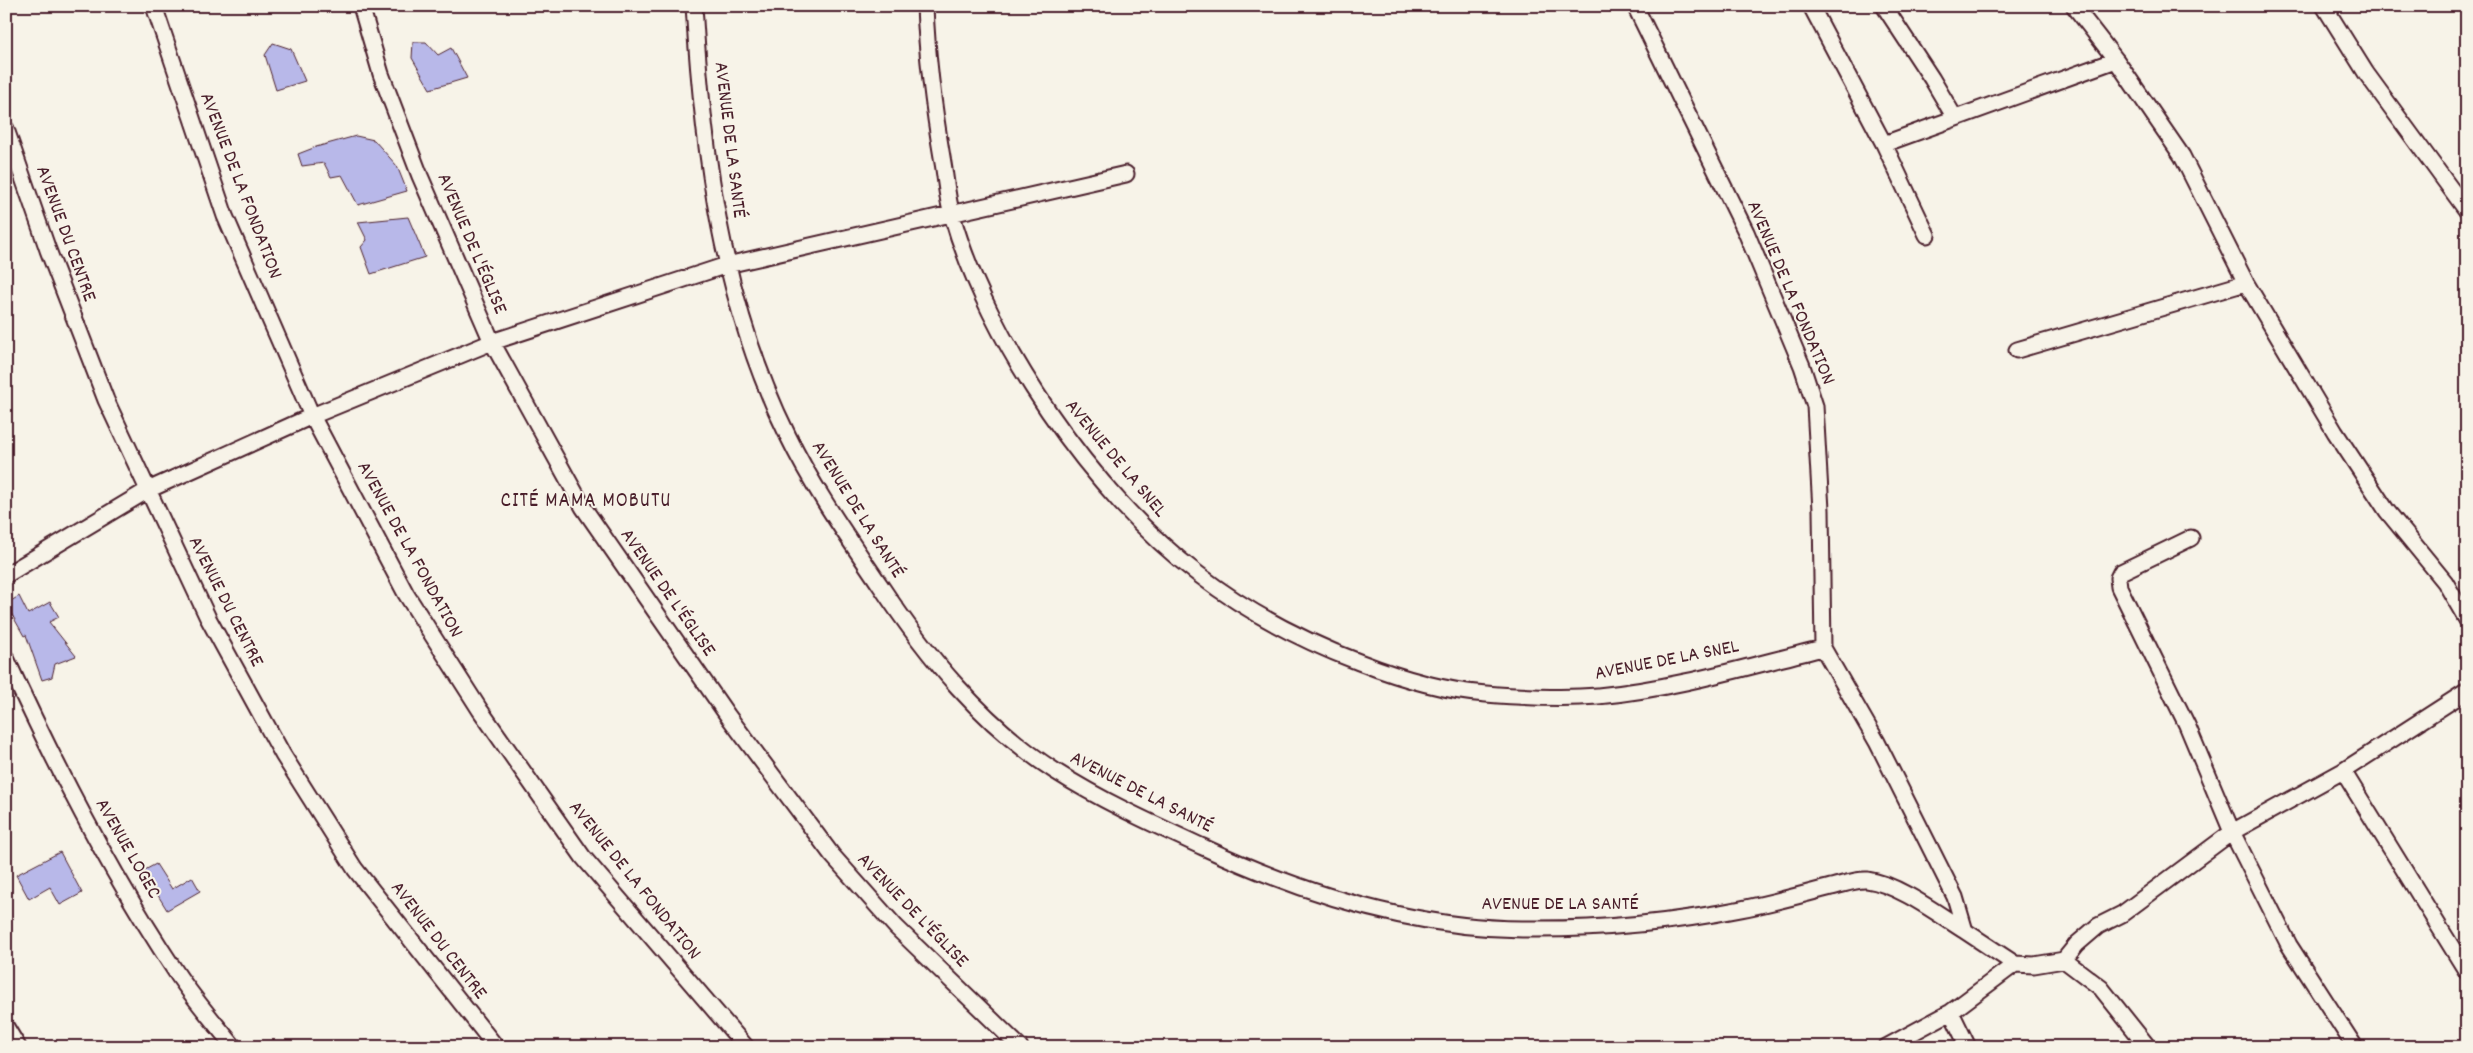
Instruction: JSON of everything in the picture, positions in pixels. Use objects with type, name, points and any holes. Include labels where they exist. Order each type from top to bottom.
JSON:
[{"type":"street","name":"AVENUE DE LA FONDATION","points":[[154,6],[225,216],[312,416],[406,594],[480,710],[583,857],[746,1047]]},
{"type":"street","name":"AVENUE DE L'ÉGLISE","points":[[361,6],[381,74],[420,176],[492,342],[583,507],[728,716],[832,854],[890,920],[1020,1047]]},
{"type":"street","name":"AVENUE DE LA SANTÉ","points":[[694,6],[706,148],[727,264],[757,365],[788,437],[834,517],[909,629],[972,704],[1010,737],[1054,770],[1126,812],[1224,857],[1318,894],[1418,919],[1515,929],[1595,930],[1655,925],[1746,908],[1863,879],[1884,885],[1915,900],[1965,931]]},
{"type":"street","name":"AVENUE DE LA SNEL","points":[[925,6],[934,111],[952,214],[986,306],[1047,409],[1114,495],[1150,532],[1196,574],[1253,612],[1318,646],[1390,674],[1422,683],[1483,694],[1561,697],[1640,690],[1722,674],[1823,648]]},
{"type":"street","name":"AVENUE DE LA FONDATION","points":[[1636,6],[1746,232],[1802,366],[1815,406],[1821,510],[1823,648]]},
{"type":"street","points":[[1811,6],[1884,144],[1927,235]]},
{"type":"street","points":[[1884,6],[1955,118]]},
{"type":"street","points":[[2074,6],[2116,60],[2182,156],[2246,283],[2335,432],[2387,511],[2445,582],[2467,620]]},
{"type":"street","points":[[2324,6],[2366,73],[2467,211]]},
{"type":"street","points":[[1884,144],[2116,60]]},
{"type":"street","name":"AVENUE DU CENTRE","points":[[6,129],[48,250],[106,400],[208,618],[283,755],[355,869],[496,1047]]},
{"type":"street","points":[[6,575],[148,490],[312,416],[492,342],[727,264],[1126,174]]},
{"type":"street","points":[[2017,350],[2246,283]]},
{"type":"street","points":[[2191,538],[2121,572],[2118,578],[2119,587],[2187,725],[2232,832],[2289,945],[2354,1047]]},
{"type":"street","points":[[1823,648],[1877,742],[1955,897],[1965,931],[2015,964],[2034,965],[2064,960],[2076,944],[2098,926],[2122,914],[2232,832],[2344,771],[2467,691]]},
{"type":"street","name":"AVENUE LOGEC","points":[[6,658],[32,713],[101,846],[176,972],[234,1047]]},
{"type":"street","points":[[2344,771],[2467,972]]},
{"type":"street","points":[[2064,960],[2101,988],[2148,1047]]},
{"type":"street","points":[[1886,1047],[1951,1012],[2015,964]]},
{"type":"street","points":[[1951,1012],[1968,1047]]},
{"type":"street","points":[[6,1027],[18,1047]]},
{"type":"building","points":[[413,42],[426,42],[438,55],[451,48],[467,78],[430,89],[412,58]]},
{"type":"building","points":[[273,43],[291,49],[305,81],[276,90],[265,55]]},
{"type":"building","points":[[356,136],[374,140],[397,166],[407,191],[358,205],[342,175],[331,177],[324,163],[302,166],[298,154]]},
{"type":"building","points":[[408,217],[425,257],[371,274],[361,247],[367,240],[358,222]]},
{"type":"building","points":[[19,596],[28,614],[50,602],[59,617],[49,622],[76,656],[55,664],[52,677],[42,680],[26,635],[24,636],[6,604]]},
{"type":"building","points":[[60,852],[82,893],[60,905],[50,887],[29,899],[16,875]]},
{"type":"building","points":[[156,864],[172,889],[192,877],[200,891],[167,910],[143,871]]},
{"type":"district","name":"CITÉ MAMA MOBUTU","points":[[586,502]]}]
